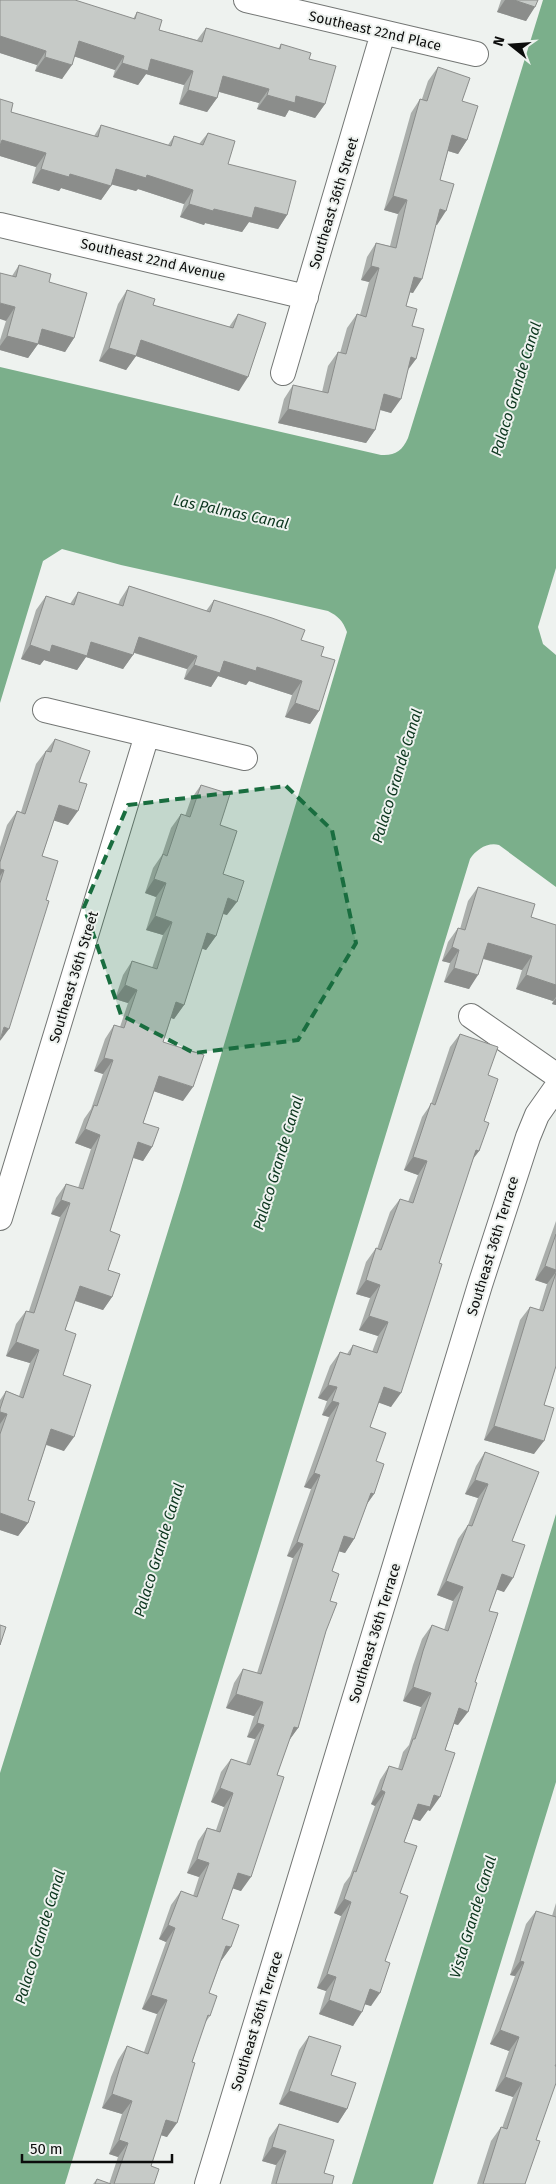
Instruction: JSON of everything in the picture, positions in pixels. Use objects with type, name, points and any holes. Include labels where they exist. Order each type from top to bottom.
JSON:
[{"type":"street","name":"Southeast 22nd Place","points":[[246,0],[476,54]]},
{"type":"street","name":"Southeast 36th Street","points":[[283,373],[383,33]]},
{"type":"street","name":"Southeast 22nd Avenue","points":[[0,225],[306,297]]},
{"type":"street","points":[[45,710],[245,758]]},
{"type":"street","name":"Southeast 36th Street","points":[[0,1218],[147,735]]},
{"type":"street","points":[[471,1016],[556,1075]]},
{"type":"street","name":"Southeast 36th Terrace","points":[[207,2184],[483,1276],[528,1137],[537,1114],[556,1088]]},
{"type":"highlighted area","points":[[286,786],[332,830],[356,943],[298,1040],[194,1053],[121,1015],[84,907],[128,805]]},
{"type":"water","points":[[543,0],[556,0],[556,568],[538,627],[543,644],[556,655],[556,887],[499,845],[495,844],[482,848],[470,859],[65,2184],[0,2184],[0,1773],[181,1189],[347,632],[340,619],[328,611],[121,565],[62,549],[43,561],[0,703],[0,367],[381,455],[390,455],[398,452],[408,438]]},
{"type":"water","name":"Vista Grande Canal","points":[[556,1514],[556,1782],[433,2184],[352,2184]]},
{"type":"building","points":[[0,0],[75,0],[135,19],[137,12],[162,20],[159,30],[202,42],[206,28],[280,49],[281,44],[311,53],[309,59],[336,66],[325,104],[296,96],[295,103],[267,95],[269,89],[223,76],[217,98],[188,90],[193,71],[151,59],[148,71],[122,63],[124,56],[79,41],[72,65],[45,57],[46,51],[0,36]]},
{"type":"building","points":[[514,0],[538,0],[535,7]]},
{"type":"building","points":[[438,67],[470,78],[462,101],[478,106],[467,140],[452,135],[440,180],[454,184],[446,211],[440,209],[422,279],[414,277],[406,306],[417,309],[412,326],[424,329],[416,359],[411,357],[401,399],[384,394],[375,430],[288,409],[293,385],[328,393],[338,352],[346,354],[357,314],[366,317],[379,268],[371,266],[376,243],[396,248],[407,200],[393,196],[420,99],[427,101]]},
{"type":"building","points":[[0,99],[13,103],[11,112],[98,137],[101,125],[171,146],[174,136],[203,145],[208,133],[235,141],[228,164],[296,181],[287,215],[255,207],[252,218],[214,209],[213,211],[189,204],[193,190],[147,175],[146,178],[116,169],[111,186],[70,174],[69,177],[41,169],[46,153],[2,140],[0,146]]},
{"type":"building","points":[[19,265],[51,274],[49,282],[87,293],[74,338],[42,329],[38,344],[7,336],[15,307],[0,303],[0,273],[16,277]]},
{"type":"building","points":[[127,290],[155,299],[153,305],[233,328],[238,314],[266,323],[248,377],[141,340],[136,356],[109,348]]},
{"type":"building","points":[[129,586],[210,612],[214,600],[305,630],[301,640],[324,647],[321,656],[335,660],[319,711],[295,703],[302,681],[257,667],[256,671],[224,661],[220,673],[194,665],[197,656],[139,637],[133,655],[91,642],[87,656],[52,645],[50,652],[30,645],[46,596],[74,605],[78,592],[123,606]]},
{"type":"building","points":[[55,739],[90,751],[79,782],[87,784],[78,811],[59,805],[42,856],[58,861],[46,900],[49,901],[9,1029],[4,1027],[0,1040],[0,883],[4,870],[0,869],[0,862],[17,811],[25,814],[46,751],[51,752]]},
{"type":"building","points":[[201,785],[230,794],[220,825],[237,831],[223,874],[244,881],[237,902],[228,898],[216,936],[207,933],[184,1005],[176,1002],[163,1042],[204,1055],[193,1087],[159,1076],[143,1123],[159,1128],[152,1147],[138,1142],[110,1231],[120,1235],[108,1270],[120,1274],[112,1297],[80,1286],[65,1330],[76,1334],[63,1375],[91,1385],[74,1437],[51,1429],[28,1500],[35,1502],[28,1523],[0,1513],[0,1434],[7,1414],[0,1412],[0,1409],[6,1391],[23,1398],[39,1350],[16,1342],[26,1311],[34,1313],[70,1203],[61,1200],[66,1184],[83,1189],[100,1135],[85,1129],[94,1105],[97,1106],[113,1060],[104,1058],[114,1025],[124,1028],[137,990],[125,985],[132,961],[157,969],[172,922],[155,916],[166,883],[154,879],[163,854],[167,856],[181,814],[190,817]]},
{"type":"building","points":[[478,887],[535,904],[531,917],[556,925],[556,985],[526,975],[532,956],[488,943],[478,975],[454,968],[459,950],[452,947],[458,928],[465,930]]},
{"type":"building","points":[[460,1034],[498,1047],[488,1075],[498,1079],[484,1121],[489,1123],[479,1151],[476,1150],[439,1263],[442,1264],[401,1393],[384,1387],[370,1427],[386,1433],[376,1461],[384,1464],[374,1494],[371,1493],[354,1539],[344,1536],[332,1571],[339,1574],[330,1601],[337,1603],[326,1631],[298,1728],[294,1727],[277,1775],[284,1777],[251,1877],[238,1873],[222,1919],[239,1925],[231,1947],[226,1946],[209,1993],[217,1996],[210,2016],[208,2015],[192,2062],[195,2063],[177,2123],[166,2120],[151,2166],[159,2169],[154,2184],[114,2184],[128,2143],[119,2140],[132,2101],[112,2094],[121,2064],[127,2046],[148,2054],[167,2000],[151,1995],[175,1928],[168,1925],[181,1891],[197,1897],[209,1863],[197,1859],[207,1828],[220,1832],[233,1793],[220,1788],[231,1759],[250,1765],[264,1725],[257,1723],[263,1702],[236,1694],[243,1669],[261,1674],[303,1544],[297,1542],[320,1475],[314,1473],[339,1403],[332,1401],[337,1387],[328,1385],[340,1352],[350,1355],[353,1345],[377,1353],[388,1322],[369,1316],[380,1285],[366,1280],[376,1248],[381,1250],[400,1199],[413,1203],[427,1161],[413,1157],[431,1103],[435,1105]]},
{"type":"building","points":[[556,1234],[556,1270],[545,1266]]},
{"type":"building","points":[[556,1273],[556,1366],[544,1405],[554,1408],[544,1441],[494,1426],[530,1307],[543,1311]]},
{"type":"building","points":[[485,1452],[539,1472],[512,1541],[525,1545],[513,1578],[502,1574],[489,1611],[498,1613],[475,1682],[477,1683],[468,1712],[459,1708],[445,1750],[455,1753],[440,1797],[434,1795],[430,1807],[418,1804],[404,1842],[417,1846],[400,1893],[408,1896],[385,1961],[390,1963],[380,1993],[370,1989],[362,2012],[329,2000],[336,1977],[327,1974],[351,1902],[344,1899],[354,1871],[356,1872],[385,1792],[381,1790],[389,1766],[402,1770],[431,1693],[413,1687],[432,1625],[448,1631],[463,1587],[446,1581],[468,1525],[472,1526],[488,1484],[475,1480]]},
{"type":"building","points":[[0,1625],[6,1627],[0,1645]]},
{"type":"building","points":[[536,1911],[556,1917],[556,2083],[536,2140],[540,2141],[525,2184],[483,2184],[501,2127],[507,2129],[522,2083],[505,2077],[519,2037],[500,2030],[524,1962],[520,1961]]},
{"type":"building","points":[[309,2036],[341,2046],[331,2075],[356,2083],[347,2109],[289,2091]]},
{"type":"building","points":[[279,2124],[334,2140],[324,2173],[334,2176],[332,2184],[276,2184],[286,2151],[272,2147]]},
{"type":"building","points":[[97,2179],[111,2184],[95,2184]]},
{"type":"water label","name":"Palaco Grande Canal","points":[[516,389]]},
{"type":"water label","name":"Las Palmas Canal","points":[[231,512]]},
{"type":"water label","name":"Palaco Grande Canal","points":[[397,776]]},
{"type":"water label","name":"Palaco Grande Canal","points":[[278,1163]]},
{"type":"water label","name":"Palaco Grande Canal","points":[[159,1550]]},
{"type":"water label","name":"Palaco Grande Canal","points":[[40,1937]]}]
